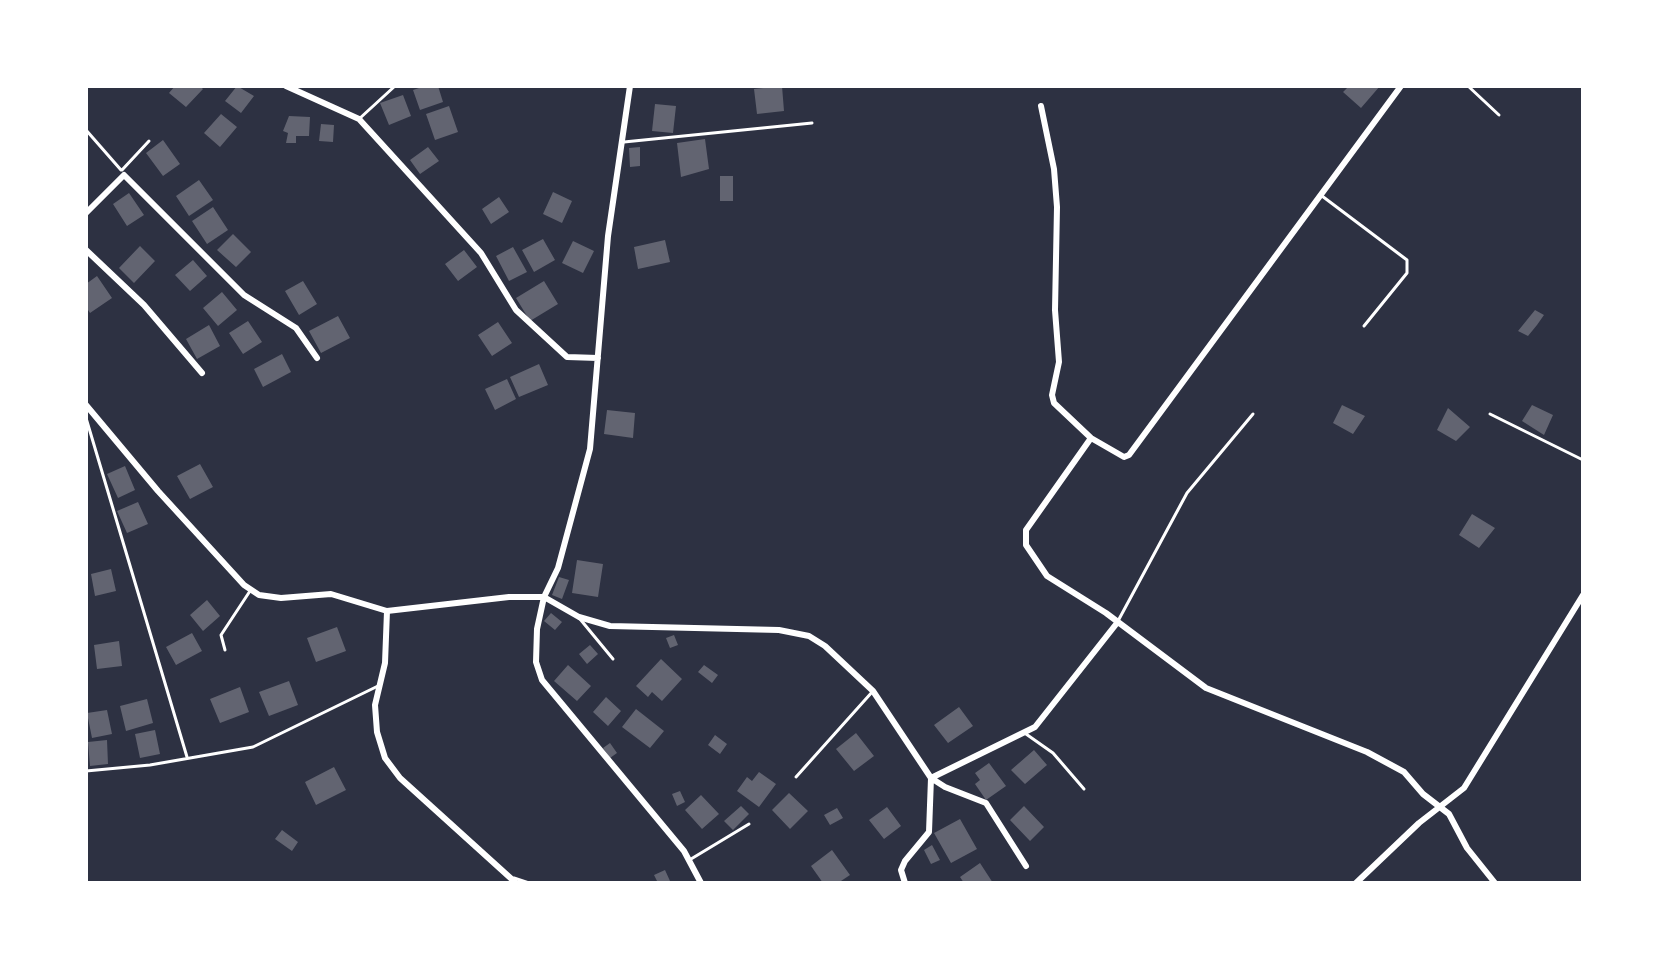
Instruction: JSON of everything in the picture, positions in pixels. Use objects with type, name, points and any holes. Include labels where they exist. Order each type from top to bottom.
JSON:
[{"type":"street","points":[[286,86],[342,108],[359,119],[473,243],[516,310],[567,357],[598,358]]},
{"type":"street","points":[[630,86],[621,142],[590,449],[558,568],[544,597],[535,650],[542,680],[689,860],[701,883]]},
{"type":"street","points":[[1041,106],[1054,169],[1057,207],[1055,310],[1059,362],[1052,395],[1054,403],[1091,438],[1120,456],[1129,455],[1401,86]]},
{"type":"street","points":[[86,213],[123,173],[244,295],[296,328],[317,358]]},
{"type":"street","points":[[86,250],[144,305],[202,373]]},
{"type":"street","points":[[86,405],[158,491],[251,590],[271,597],[331,594],[387,611],[509,597],[544,597],[579,617],[625,628],[675,625],[794,632],[825,646],[873,691],[931,778],[945,787],[986,803],[1026,866]]},
{"type":"street","points":[[1091,438],[1030,522],[1026,545],[1047,576],[1206,688],[1390,763],[1442,807],[1467,848],[1495,883]]},
{"type":"street","points":[[1356,883],[1419,823],[1455,798],[1476,771],[1583,595]]},
{"type":"street","points":[[387,611],[385,663],[375,719],[380,744],[392,768],[514,880]]},
{"type":"street","points":[[931,778],[1026,734],[1117,623]]},
{"type":"street","points":[[905,883],[901,870],[905,861],[929,832],[931,778]]},
{"type":"lane","points":[[359,119],[395,86]]},
{"type":"lane","points":[[1468,86],[1499,115]]},
{"type":"lane","points":[[621,142],[812,123]]},
{"type":"lane","points":[[86,130],[123,173],[149,141]]},
{"type":"lane","points":[[1320,194],[1407,260],[1407,273],[1364,326]]},
{"type":"lane","points":[[1117,623],[1187,493],[1253,414]]},
{"type":"lane","points":[[1490,414],[1583,460]]},
{"type":"lane","points":[[86,418],[187,757]]},
{"type":"lane","points":[[225,650],[223,631],[251,590]]},
{"type":"lane","points":[[579,617],[613,659]]},
{"type":"lane","points":[[86,771],[267,742],[336,703],[379,685]]},
{"type":"lane","points":[[796,777],[873,691]]},
{"type":"lane","points":[[1026,734],[1053,753],[1084,789]]},
{"type":"lane","points":[[689,860],[749,824]]},
{"type":"lane","points":[[514,880],[529,883]]},
{"type":"building","points":[[175,86],[200,86],[203,89],[186,107],[169,93]]},
{"type":"building","points":[[237,86],[254,96],[241,113],[225,101]]},
{"type":"building","points":[[438,86],[443,102],[420,110],[413,90]]},
{"type":"building","points":[[782,86],[784,111],[757,114],[754,89]]},
{"type":"building","points":[[1349,86],[1380,86],[1361,108],[1343,92]]},
{"type":"building","points":[[403,95],[411,116],[389,125],[380,103]]},
{"type":"building","points":[[655,104],[676,106],[673,133],[652,131]]},
{"type":"building","points":[[449,106],[458,132],[435,140],[426,114]]},
{"type":"building","points":[[221,114],[237,127],[220,147],[204,133]]},
{"type":"building","points":[[289,116],[310,117],[309,136],[296,136],[296,143],[286,143],[288,133],[283,131]]},
{"type":"building","points":[[321,124],[334,125],[333,142],[319,141]]},
{"type":"building","points":[[705,139],[709,169],[681,177],[677,143]]},
{"type":"building","points":[[163,140],[180,164],[163,176],[146,153]]},
{"type":"building","points":[[428,147],[439,161],[420,174],[410,160]]},
{"type":"building","points":[[640,147],[640,166],[630,167],[629,148]]},
{"type":"building","points":[[720,176],[733,176],[733,201],[720,201]]},
{"type":"building","points":[[199,180],[213,200],[189,216],[176,196]]},
{"type":"building","points":[[553,192],[572,201],[562,223],[543,214]]},
{"type":"building","points":[[129,193],[144,215],[127,226],[113,204]]},
{"type":"building","points":[[499,197],[509,212],[491,224],[482,209]]},
{"type":"building","points":[[213,207],[228,230],[207,244],[192,221]]},
{"type":"building","points":[[233,234],[251,252],[236,267],[217,250]]},
{"type":"building","points":[[543,239],[555,260],[534,272],[522,250]]},
{"type":"building","points":[[665,240],[670,262],[638,269],[634,247]]},
{"type":"building","points":[[573,241],[594,251],[583,273],[562,263]]},
{"type":"building","points":[[140,246],[155,261],[134,283],[119,268]]},
{"type":"building","points":[[513,247],[527,272],[509,281],[496,256]]},
{"type":"building","points":[[464,250],[477,267],[458,281],[445,264]]},
{"type":"building","points":[[193,260],[207,276],[190,291],[175,275]]},
{"type":"building","points":[[97,276],[112,298],[90,313],[86,307],[86,284]]},
{"type":"building","points":[[303,281],[317,304],[299,315],[285,291]]},
{"type":"building","points":[[544,281],[558,304],[530,321],[516,298]]},
{"type":"building","points":[[222,292],[237,310],[218,326],[203,308]]},
{"type":"building","points":[[1535,310],[1544,315],[1537,325],[1528,336],[1518,331]]},
{"type":"building","points":[[338,316],[350,338],[321,353],[309,331]]},
{"type":"building","points":[[248,321],[262,342],[243,354],[229,333]]},
{"type":"building","points":[[498,322],[512,343],[492,356],[478,335]]},
{"type":"building","points":[[209,325],[220,346],[197,359],[186,339]]},
{"type":"building","points":[[282,354],[291,372],[263,387],[254,369]]},
{"type":"building","points":[[539,364],[548,385],[519,397],[510,377]]},
{"type":"building","points":[[507,379],[516,399],[495,410],[485,389]]},
{"type":"building","points":[[1342,405],[1365,416],[1353,434],[1333,423]]},
{"type":"building","points":[[1532,405],[1553,415],[1544,435],[1522,421]]},
{"type":"building","points":[[1448,408],[1470,427],[1456,441],[1437,430]]},
{"type":"building","points":[[607,410],[635,413],[633,438],[604,434]]},
{"type":"building","points":[[200,464],[213,487],[190,499],[177,476]]},
{"type":"building","points":[[125,466],[135,490],[118,498],[107,474]]},
{"type":"building","points":[[138,502],[148,524],[127,533],[117,511]]},
{"type":"building","points":[[1472,514],[1495,528],[1479,548],[1459,535]]},
{"type":"building","points":[[577,560],[603,564],[598,597],[572,593]]},
{"type":"building","points":[[111,569],[116,591],[95,596],[91,574]]},
{"type":"building","points":[[559,577],[569,580],[562,599],[552,595]]},
{"type":"building","points":[[207,600],[220,616],[203,631],[190,615]]},
{"type":"building","points":[[551,613],[562,622],[555,630],[544,621]]},
{"type":"building","points":[[337,627],[346,651],[316,662],[307,638]]},
{"type":"building","points":[[192,633],[202,651],[176,665],[166,647]]},
{"type":"building","points":[[674,635],[678,645],[670,648],[666,638]]},
{"type":"building","points":[[119,641],[122,666],[97,669],[94,645]]},
{"type":"building","points":[[590,645],[598,654],[587,664],[579,654]]},
{"type":"building","points":[[661,659],[682,679],[662,701],[652,692],[648,697],[636,686]]},
{"type":"building","points":[[568,665],[591,686],[577,701],[554,681]]},
{"type":"building","points":[[704,665],[718,675],[712,683],[698,672]]},
{"type":"building","points":[[289,681],[298,705],[269,716],[259,692]]},
{"type":"building","points":[[240,687],[249,712],[220,723],[210,699]]},
{"type":"building","points":[[606,697],[621,711],[608,726],[593,712]]},
{"type":"building","points":[[147,699],[153,723],[126,731],[120,706]]},
{"type":"building","points":[[959,707],[973,726],[948,743],[934,725]]},
{"type":"building","points":[[636,709],[664,731],[650,748],[622,727]]},
{"type":"building","points":[[107,710],[112,734],[92,738],[87,713]]},
{"type":"building","points":[[155,730],[160,754],[140,758],[135,734]]},
{"type":"building","points":[[856,733],[874,756],[854,771],[836,749]]},
{"type":"building","points":[[715,735],[727,744],[720,754],[708,745]]},
{"type":"building","points":[[107,740],[108,764],[90,766],[88,742]]},
{"type":"building","points":[[610,743],[617,753],[610,758],[603,748]]},
{"type":"building","points":[[1034,750],[1047,765],[1025,784],[1011,770]]},
{"type":"building","points":[[989,763],[1006,786],[986,800],[975,784],[980,780],[975,773]]},
{"type":"building","points":[[334,767],[346,790],[316,805],[305,782]]},
{"type":"building","points":[[759,772],[776,784],[759,807],[737,791],[747,777],[752,781]]},
{"type":"building","points":[[680,791],[685,802],[677,806],[672,794]]},
{"type":"building","points":[[789,793],[808,811],[790,829],[772,810]]},
{"type":"building","points":[[701,795],[719,814],[702,829],[685,810]]},
{"type":"building","points":[[741,806],[749,814],[733,830],[724,821]]},
{"type":"building","points":[[1024,806],[1044,827],[1030,841],[1010,820]]},
{"type":"building","points":[[887,807],[901,826],[884,839],[869,820]]},
{"type":"building","points":[[837,808],[843,818],[830,825],[824,815]]},
{"type":"building","points":[[960,819],[977,849],[951,863],[934,833]]},
{"type":"building","points":[[282,830],[298,842],[292,851],[275,839]]},
{"type":"building","points":[[932,845],[940,860],[931,864],[924,850]]},
{"type":"building","points":[[832,850],[850,875],[838,883],[823,883],[811,866]]},
{"type":"building","points":[[980,863],[993,883],[964,883],[960,877]]},
{"type":"building","points":[[665,870],[670,881],[658,883],[654,875]]}]
